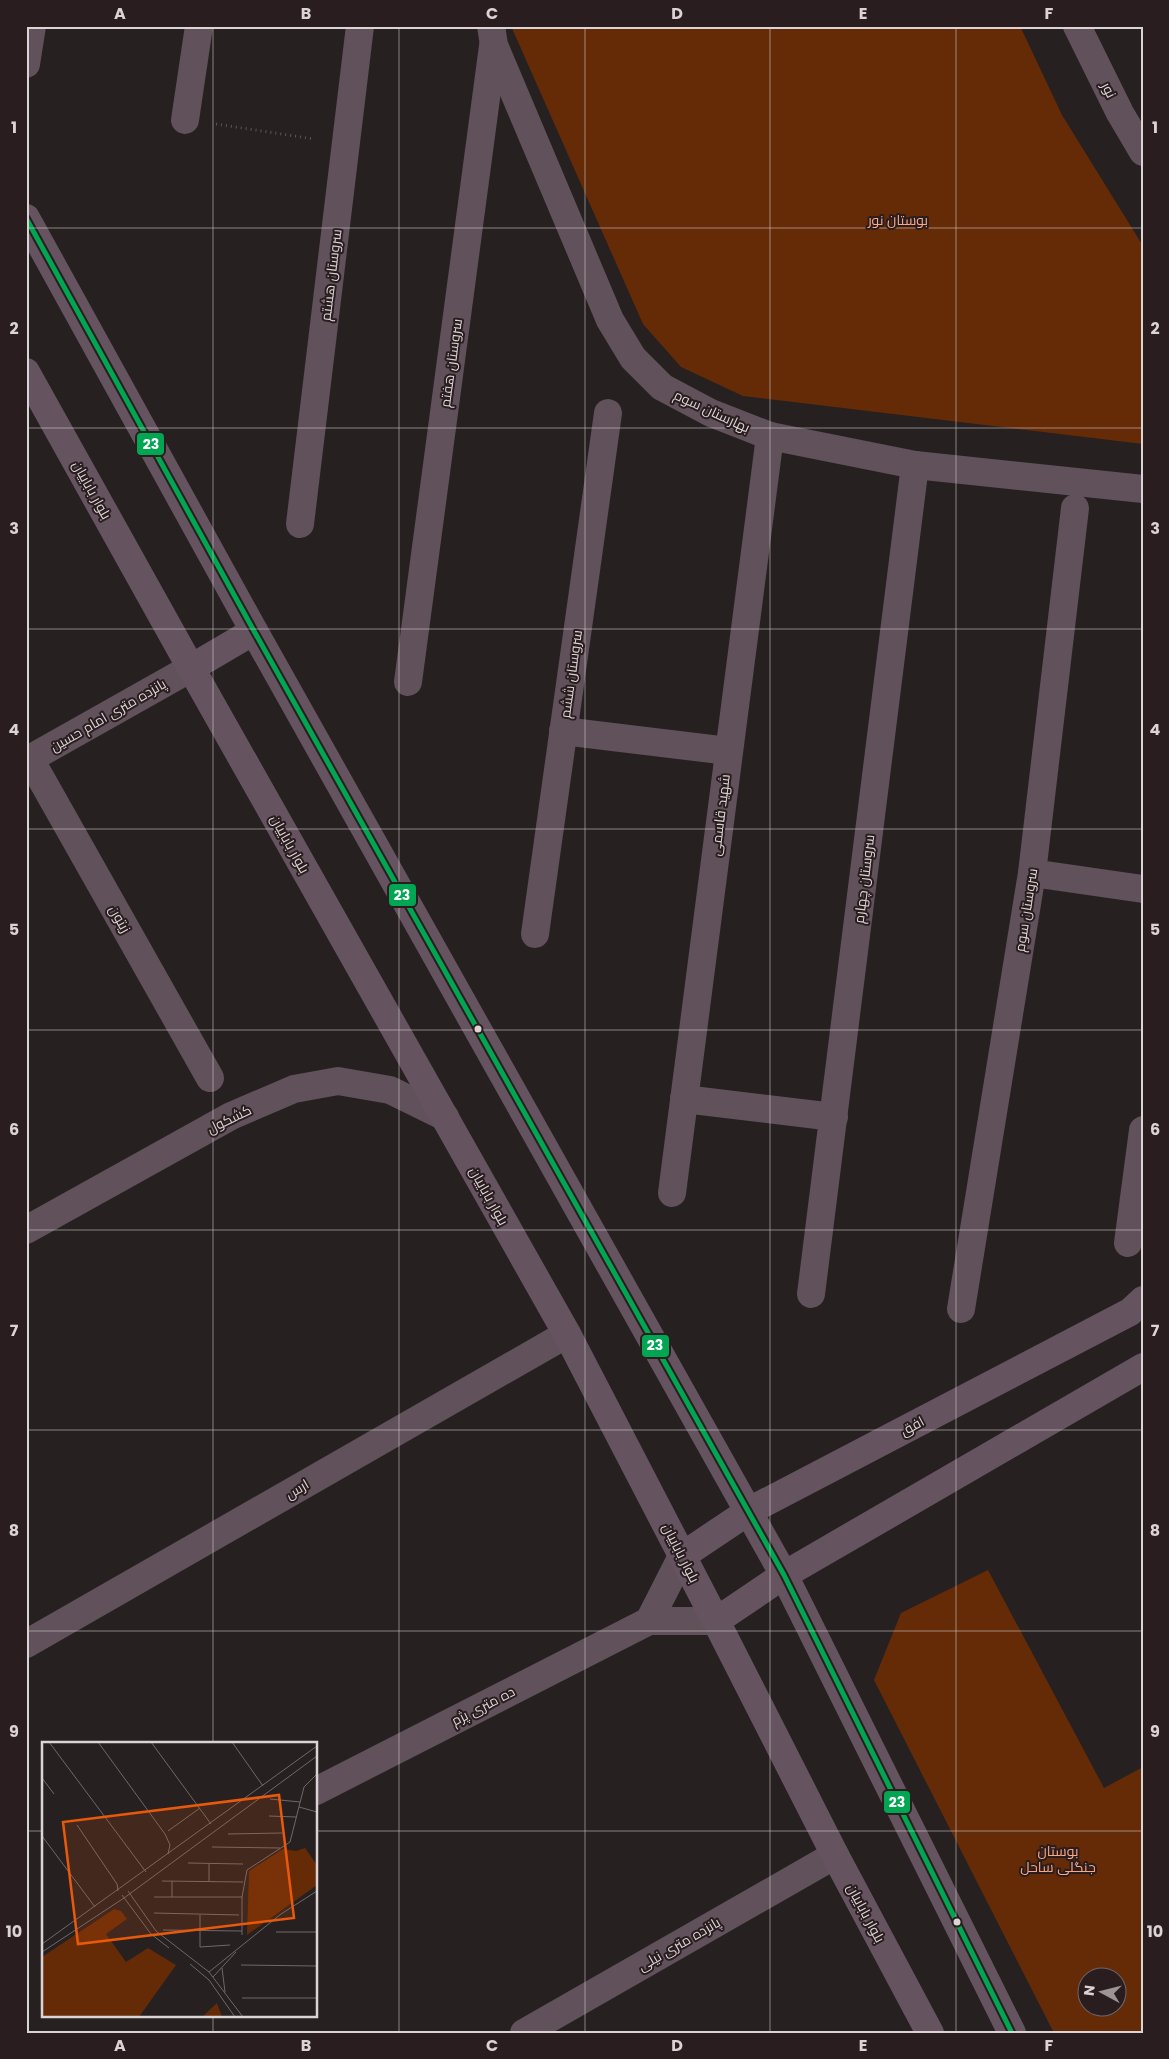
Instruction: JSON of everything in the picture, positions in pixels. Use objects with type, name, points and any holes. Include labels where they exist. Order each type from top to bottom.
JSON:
[{"type":"main road","points":[[26,218],[254,631],[784,1575],[1012,2033]]},
{"type":"main road","name":"بلوار باباییان","points":[[26,372],[567,1334],[835,1855],[930,2033]]},
{"type":"main road","points":[[191,668],[254,631]]},
{"type":"main road","name":"افق","points":[[682,1556],[749,1511],[1130,1312],[1143,1300]]},
{"type":"main road","points":[[716,1621],[784,1575],[1143,1367]]},
{"type":"street","points":[[26,64],[32,26]]},
{"type":"street","points":[[185,120],[199,26]]},
{"type":"street","name":"سروستان هشتم","points":[[300,524],[360,26]]},
{"type":"street","name":"نور","points":[[1078,26],[1120,114],[1143,152]]},
{"type":"street","name":"بهارستان سوم","points":[[492,35],[610,320],[633,358],[662,387],[711,413],[770,436],[915,465],[1143,490]]},
{"type":"street","name":"سروستان هفتم","points":[[408,682],[492,35]]},
{"type":"street","name":"سروستان ششم","points":[[535,934],[608,413]]},
{"type":"street","name":"شهید قاسمی","points":[[672,1193],[770,436]]},
{"type":"street","name":"سروستان چهارم","points":[[811,1294],[915,465]]},
{"type":"street","name":"سروستان سوم","points":[[961,1308],[1032,873],[1075,508]]},
{"type":"street","name":"پانزده متری امام حسین","points":[[28,760],[191,668]]},
{"type":"street","points":[[563,731],[728,751]]},
{"type":"street","name":"زیتون","points":[[28,760],[210,1078]]},
{"type":"street","points":[[1032,873],[1143,889]]},
{"type":"street","name":"کشکول","points":[[26,1230],[230,1116],[294,1089],[338,1081],[390,1090],[445,1117]]},
{"type":"street","points":[[684,1099],[834,1117]]},
{"type":"street","points":[[1128,1243],[1143,1130]]},
{"type":"street","name":"ارس","points":[[26,1644],[567,1334]]},
{"type":"street","points":[[649,1621],[682,1556]]},
{"type":"street","name":"ده متری پژم","points":[[318,1790],[649,1621],[716,1621]]},
{"type":"street","name":"پانزده متری نیلی","points":[[524,2033],[835,1855]]},
{"type":"path","points":[[185,120],[346,144]]},
{"type":"green space","name":"بوستان نور","points":[[511,26],[1020,26],[1062,115],[1143,246],[1143,444],[743,396],[681,367],[643,324]]},
{"type":"green space","name":"بوستان جنگلی ساحل","points":[[988,1570],[1104,1788],[1143,1767],[1143,2033],[1054,2033],[874,1680],[901,1613]]},
{"type":"transit line","name":"23","points":[[26,218],[254,631],[784,1575],[1012,2033]]}]
